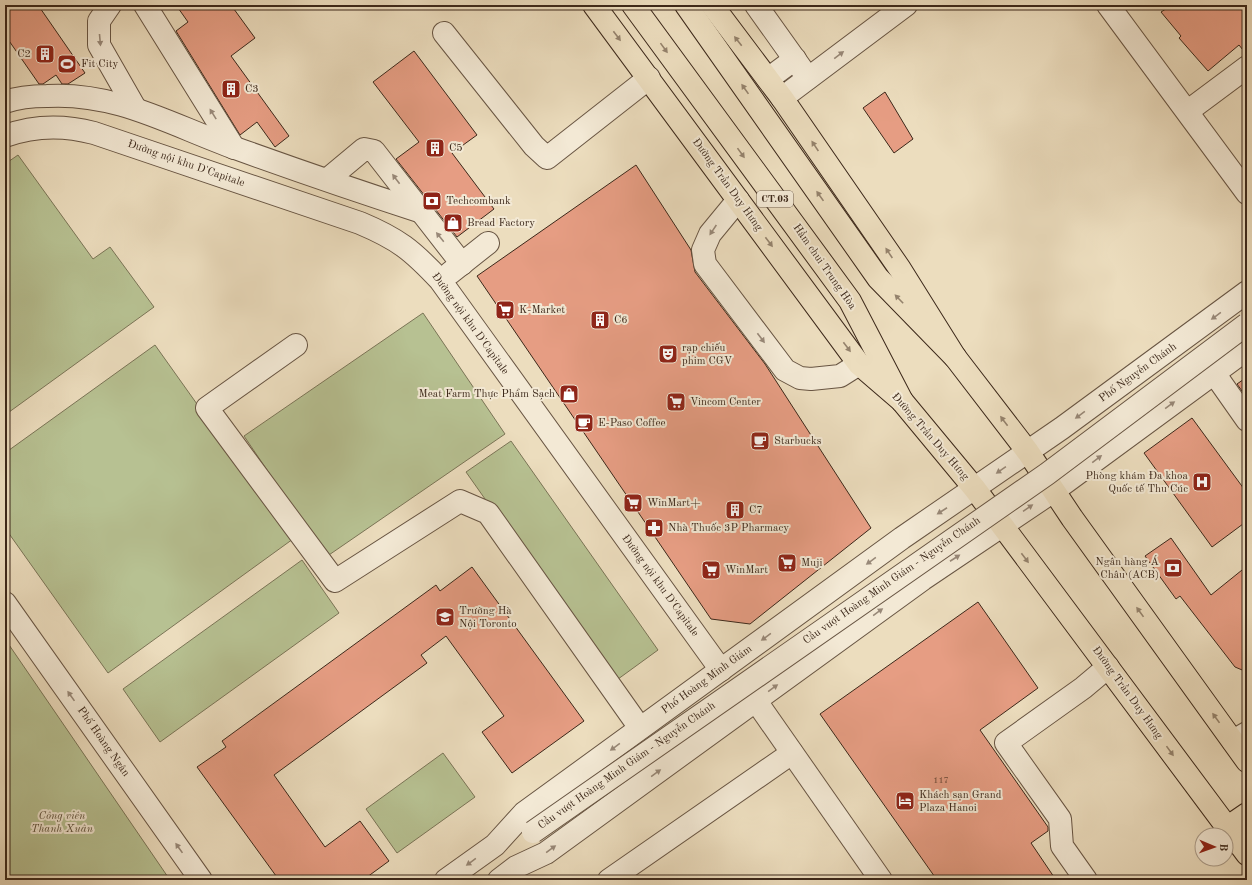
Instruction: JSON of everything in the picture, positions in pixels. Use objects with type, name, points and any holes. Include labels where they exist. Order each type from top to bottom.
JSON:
[{"type":"main road","name":"Đường Trần Duy Hưng","points":[[594,5],[859,364],[902,401],[975,489],[1197,788],[1228,827]]},
{"type":"main road","name":"Hầm chui Trung Hòa","points":[[633,5],[850,301],[902,401]]},
{"type":"main road","points":[[686,5],[878,278],[956,357]]},
{"type":"main road","points":[[712,5],[782,98],[900,269],[956,357],[1028,452],[1055,490],[1072,518],[1240,737],[1247,761]]},
{"type":"main road","points":[[1228,827],[1247,814]]},
{"type":"main road","name":"Đường Trần Duy Hưng","points":[[1234,836],[1247,854]]},
{"type":"street","points":[[110,5],[99,21],[99,45],[135,108]]},
{"type":"street","points":[[145,5],[234,148]]},
{"type":"street","points":[[756,5],[808,78]]},
{"type":"street","points":[[782,98],[906,5]]},
{"type":"street","points":[[1108,5],[1188,111],[1247,194]]},
{"type":"street","points":[[444,33],[534,146],[547,158],[649,78]]},
{"type":"street","points":[[768,79],[795,59]]},
{"type":"street","points":[[1188,111],[1247,67]]},
{"type":"street","points":[[8,100],[26,96],[66,95],[98,99],[135,108],[234,148],[419,211]]},
{"type":"street","name":"Đường nội khu D'Capitale","points":[[5,136],[39,127],[55,126],[75,128],[94,133],[330,213],[386,234],[406,247],[440,280],[721,670]]},
{"type":"street","points":[[328,179],[364,149],[374,151],[419,211],[462,264]]},
{"type":"street","points":[[738,200],[710,234],[703,250],[705,264],[785,370],[800,378],[810,379],[840,376],[859,364]]},
{"type":"street","points":[[440,280],[488,243]]},
{"type":"street","name":"Phố Nguyễn Chánh","points":[[975,489],[1123,384],[1247,292]]},
{"type":"street","name":"Cầu vượt Hoàng Minh Giám - Nguyễn Chánh","points":[[495,845],[533,832],[1047,474],[1247,324]]},
{"type":"street","points":[[296,345],[207,408],[335,580],[460,501],[488,513],[640,728]]},
{"type":"street","points":[[499,880],[516,867],[546,853],[923,580],[1055,490],[1247,349]]},
{"type":"street","points":[[1214,373],[1247,420]]},
{"type":"street","points":[[1123,384],[1111,412],[1112,420],[1117,427],[1125,430],[1138,428]]},
{"type":"street","name":"Phố Hoàng Minh Giám","points":[[446,880],[495,845],[524,813],[902,538],[975,489]]},
{"type":"street","points":[[902,538],[918,535],[928,538],[935,548],[933,563],[923,580]]},
{"type":"street","name":"Phố Hoàng Ngân","points":[[5,603],[201,880]]},
{"type":"street","points":[[1086,880],[1062,846],[1060,818],[1006,743],[1083,688],[1108,667]]},
{"type":"street","points":[[756,701],[881,880]]},
{"type":"street","points":[[609,880],[792,753]]},
{"type":"street","name":"Cầu vượt Hoàng Minh Giám - Nguyễn Chánh","points":[[516,867],[533,832]]},
{"type":"green space","points":[[18,155],[93,259],[110,247],[154,307],[5,415],[5,164]]},
{"type":"green space","points":[[423,313],[505,434],[326,557],[244,436]]},
{"type":"green space","points":[[155,345],[293,539],[108,673],[5,528],[5,453]]},
{"type":"green space","points":[[511,441],[658,650],[614,682],[466,472]]},
{"type":"green space","points":[[302,560],[339,613],[160,742],[123,689]]},
{"type":"green space","name":"Công viên Thanh Xuân","points":[[5,639],[170,880],[5,880]]},
{"type":"green space","points":[[443,753],[475,797],[397,853],[366,809]]},
{"type":"building","name":"C2","points":[[5,5],[38,5],[85,73],[68,84],[62,84],[56,75],[43,84],[39,84],[5,35]]},
{"type":"building","name":"C3","points":[[176,5],[231,5],[255,38],[231,56],[289,136],[275,147],[257,122],[240,135],[176,31],[188,22]]},
{"type":"building","points":[[1172,5],[1247,5],[1247,55],[1239,45],[1208,71],[1179,38],[1181,36],[1161,12]]},
{"type":"building","name":"C5","points":[[414,51],[477,135],[452,153],[494,209],[457,237],[396,159],[419,142],[373,82]]},
{"type":"building","points":[[885,92],[913,139],[894,153],[863,108]]},
{"type":"building","name":"Vincom Center","points":[[636,165],[691,250],[695,272],[765,364],[871,528],[750,624],[711,619],[477,276]]},
{"type":"building","points":[[1247,377],[1247,398],[1237,384]]},
{"type":"building","name":"Phòng khám Đa khoa Quốc tế Thu Cúc","points":[[1192,418],[1247,493],[1247,521],[1212,547],[1144,453]]},
{"type":"building","points":[[1171,538],[1211,595],[1247,566],[1247,672],[1235,667],[1180,596],[1176,599],[1145,556]]},
{"type":"building","points":[[472,567],[584,721],[512,773],[482,732],[504,716],[446,636],[421,655],[427,663],[274,775],[325,847],[360,821],[389,861],[363,880],[279,880],[197,767],[226,747],[222,741],[436,585],[440,591]]},
{"type":"building","points":[[978,602],[1038,688],[980,730],[1048,827],[1048,831],[1031,843],[1056,880],[937,880],[820,714]]},
{"type":"place","name":"C2","points":[[45,54]]},
{"type":"place","name":"Fit City","points":[[67,64]]},
{"type":"place","name":"C3","points":[[231,89]]},
{"type":"place","name":"C5","points":[[435,148]]},
{"type":"place","name":"Techcombank","points":[[432,201]]},
{"type":"place","name":"Bread Factory","points":[[453,223]]},
{"type":"place","name":"K-Market","points":[[505,310]]},
{"type":"place","name":"C6","points":[[600,320]]},
{"type":"place","name":"rạp chiếu phim CGV","points":[[668,354]]},
{"type":"place","name":"Meat Farm Thực Phẩm Sạch","points":[[569,394]]},
{"type":"place","name":"Vincom Center","points":[[676,402]]},
{"type":"place","name":"E-Paso Coffee","points":[[584,423]]},
{"type":"place","name":"Starbucks","points":[[760,441]]},
{"type":"place","name":"Phòng khám Đa khoa Quốc tế Thu Cúc","points":[[1202,482]]},
{"type":"place","name":"WinMart+","points":[[633,503]]},
{"type":"place","name":"C7","points":[[735,510]]},
{"type":"place","name":"Nhà Thuốc 3P Pharmacy","points":[[654,528]]},
{"type":"place","name":"Muji","points":[[787,563]]},
{"type":"place","name":"Ngân hàng Á Châu (ACB)","points":[[1173,568]]},
{"type":"place","name":"WinMart","points":[[711,570]]},
{"type":"place","name":"Trường Hà Nội Toronto","points":[[445,617]]},
{"type":"place","name":"Khách sạn Grand Plaza Hanoi","points":[[905,801]]}]
